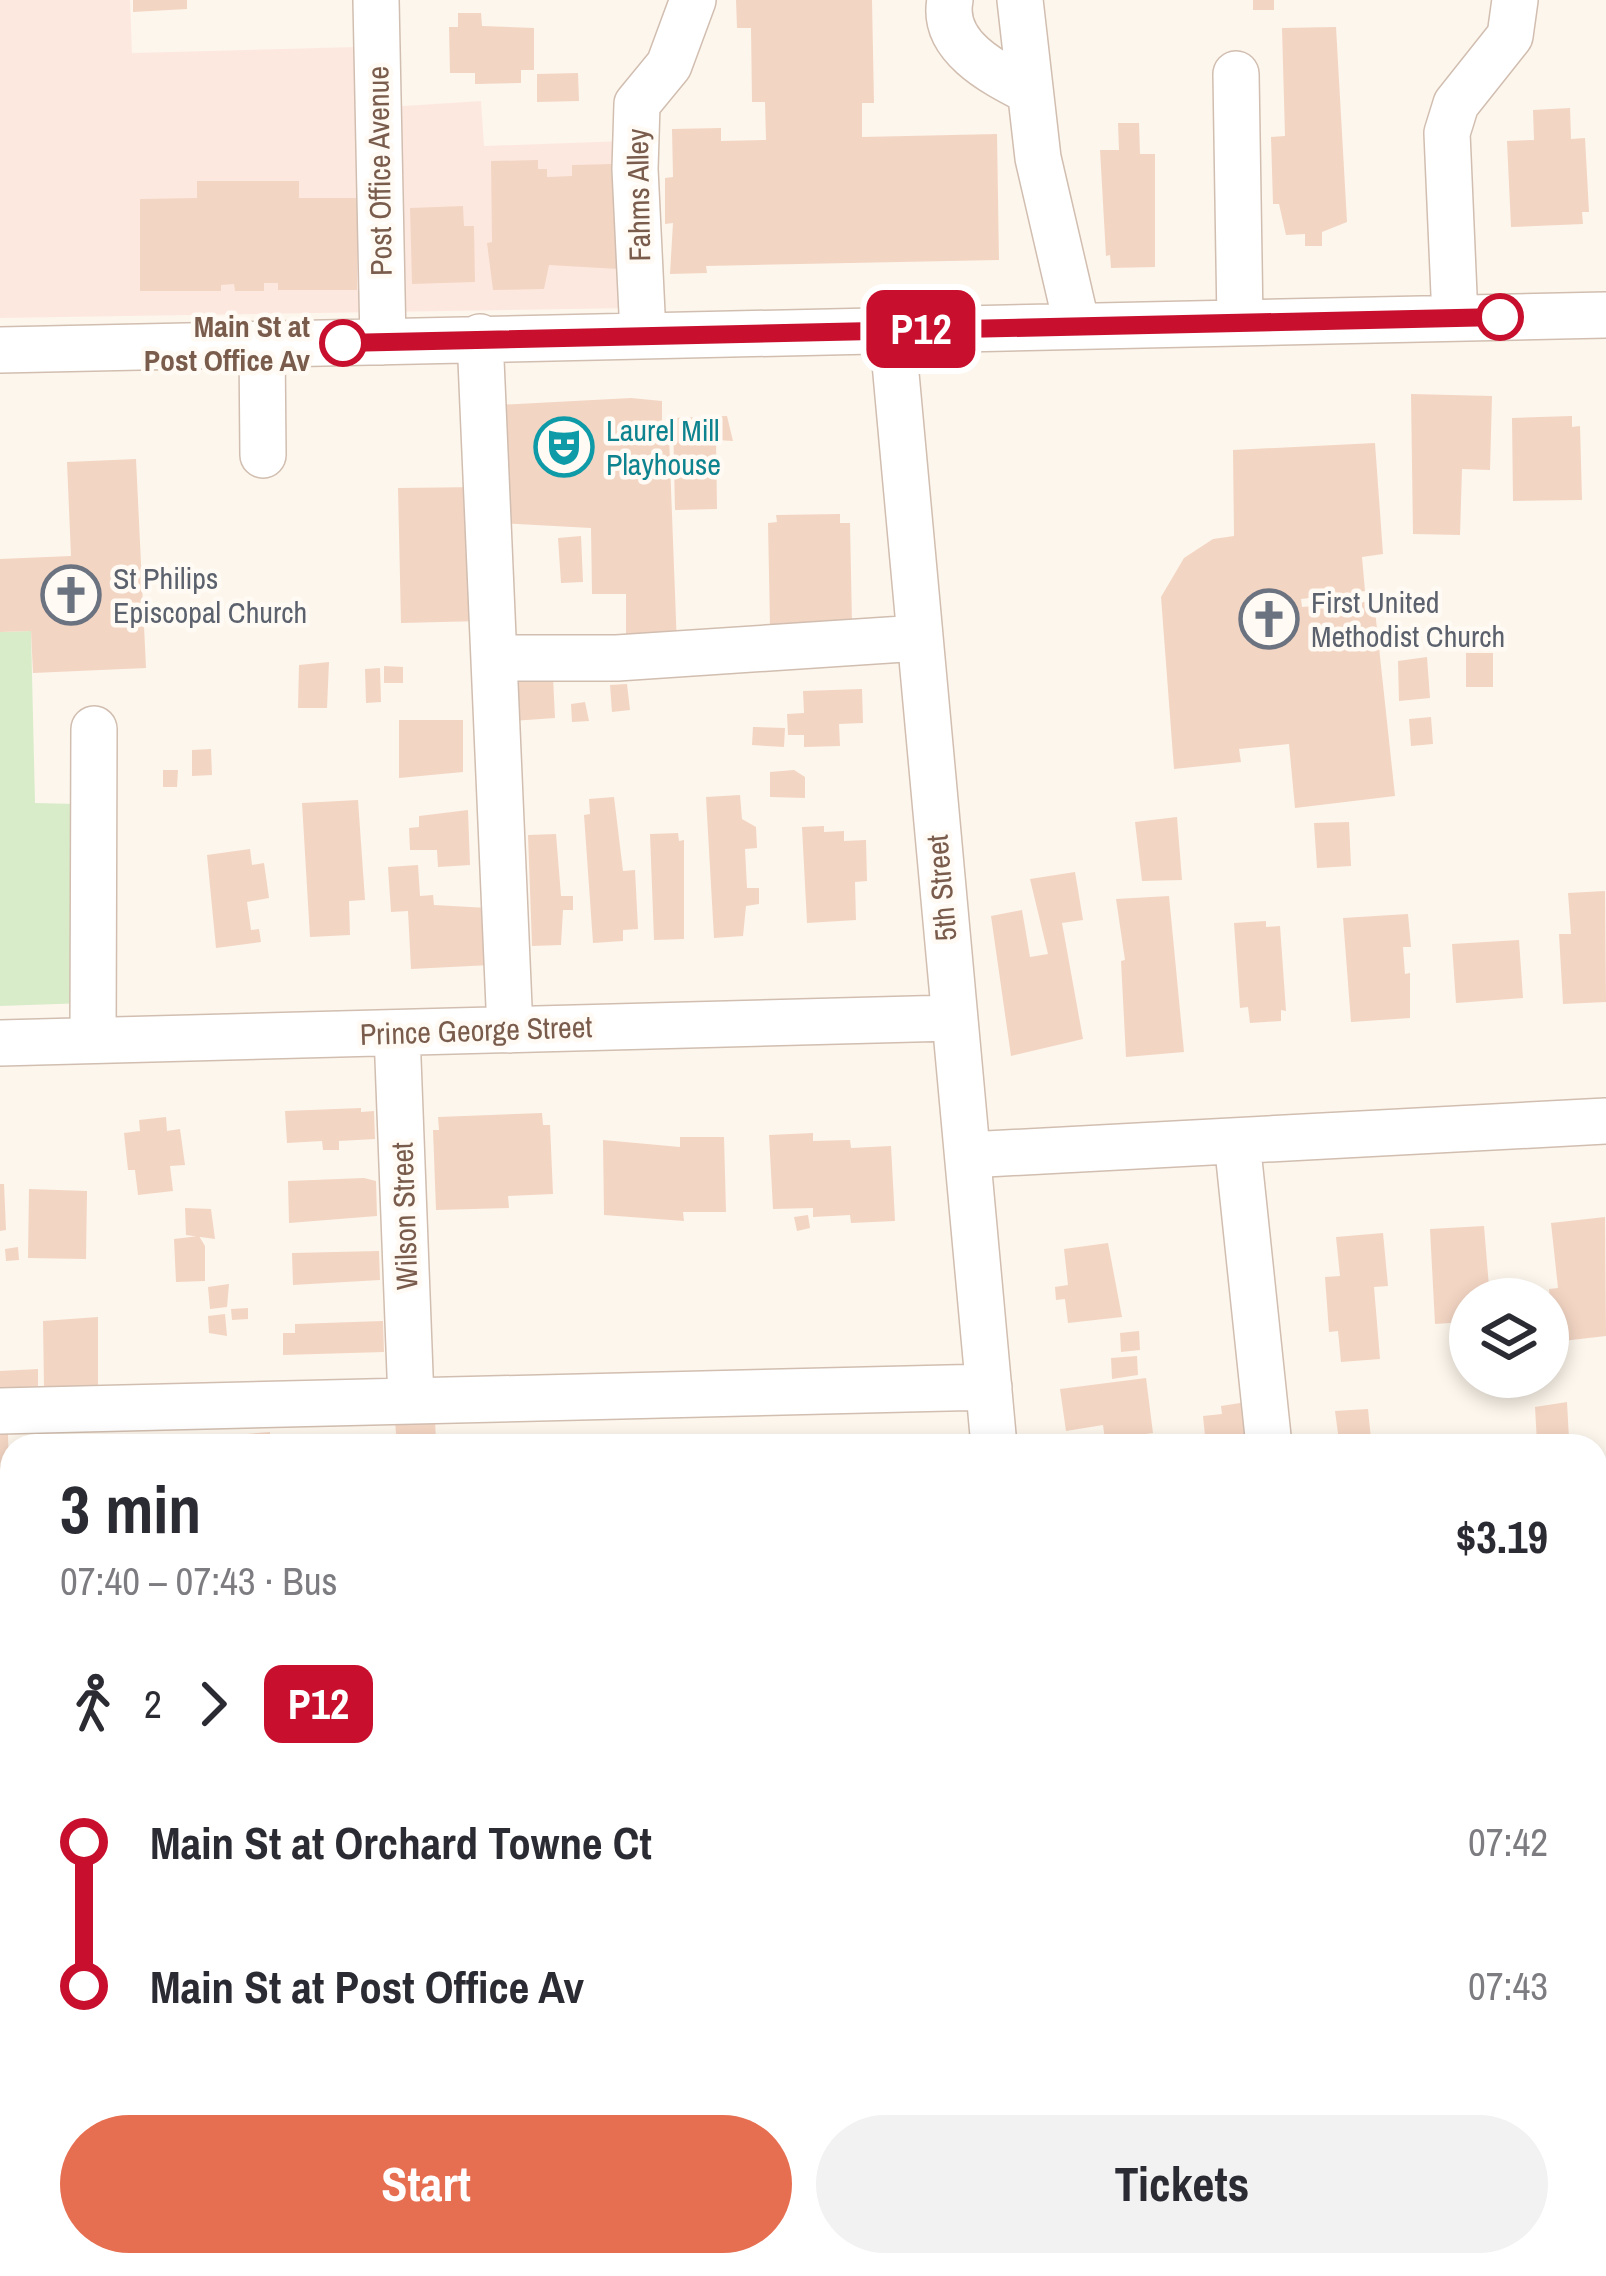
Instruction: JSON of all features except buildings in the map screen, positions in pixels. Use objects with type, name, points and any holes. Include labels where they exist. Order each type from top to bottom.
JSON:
[{"type":"street","name":"Post Office Avenue","points":[[376,0],[383,342]]},
{"type":"street","name":"Fahms Alley","points":[[643,334],[637,104],[669,65],[693,0]]},
{"type":"street","points":[[950,0],[948,11],[962,44],[985,68],[1027,90]]},
{"type":"street","points":[[1020,0],[1027,90],[1077,326]]},
{"type":"street","points":[[1455,318],[1448,133],[1456,104],[1510,36],[1516,0]]},
{"type":"street","points":[[1236,74],[1240,322]]},
{"type":"street","points":[[0,350],[1606,315]]},
{"type":"street","name":"5th Street","points":[[892,330],[993,1434]]},
{"type":"street","points":[[480,338],[510,1030]]},
{"type":"street","points":[[262,345],[263,455]]},
{"type":"street","points":[[495,658],[617,658],[919,638]]},
{"type":"street","points":[[93,1040],[94,729]]},
{"type":"street","name":"Prince George Street","points":[[0,1043],[952,1018]]},
{"type":"street","name":"Wilson Street","points":[[397,1033],[411,1400]]},
{"type":"street","points":[[968,1155],[1606,1121]]},
{"type":"street","points":[[1237,1141],[1268,1434]]},
{"type":"street","points":[[0,1411],[988,1387]]},
{"type":"shaded area","points":[[0,0],[130,0],[132,53],[356,47],[358,109],[481,101],[484,146],[624,141],[632,308],[0,318]]},
{"type":"green space","points":[[31,631],[35,803],[77,804],[86,1003],[0,1006],[0,632]]},
{"type":"bus line","name":"P12","points":[[343,343],[1500,317]]},
{"type":"place","name":"Main St at Post Office Av","points":[[343,343]]},
{"type":"place","name":"Laurel Mill Playhouse","points":[[564,447]]},
{"type":"place","name":"St Philips Episcopal Church","points":[[71,595]]},
{"type":"place","name":"First United Methodist Church","points":[[1269,619]]}]
